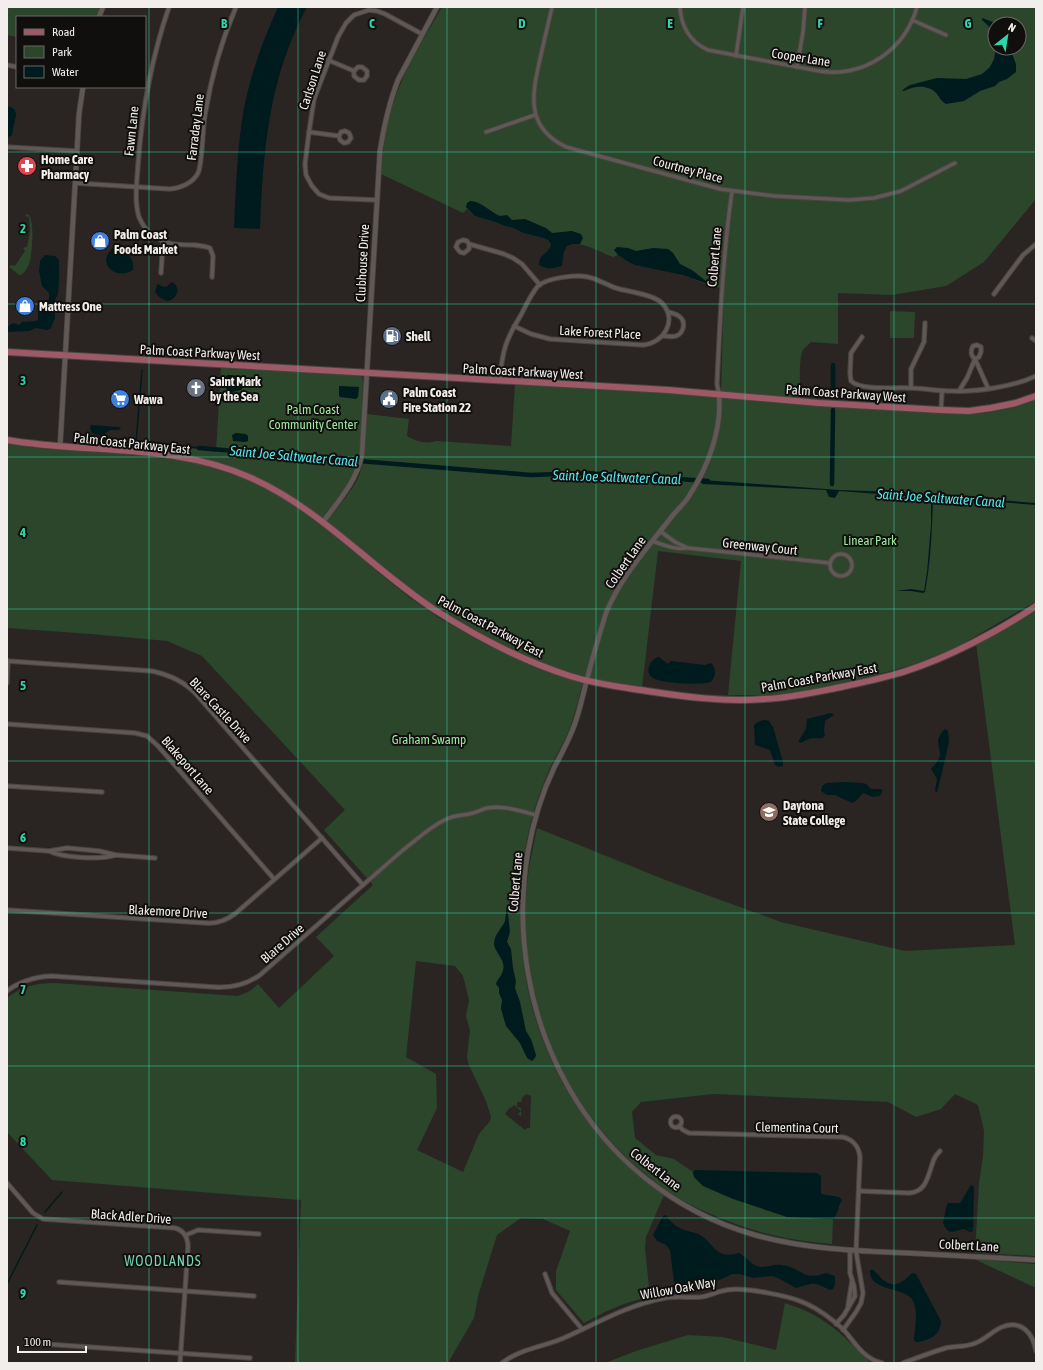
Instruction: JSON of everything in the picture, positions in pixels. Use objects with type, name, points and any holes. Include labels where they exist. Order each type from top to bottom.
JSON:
[{"type":"main road","name":"Palm Coast Parkway West","points":[[7,352],[668,390],[719,395],[941,410],[969,411],[996,408],[1036,396]]},
{"type":"main road","name":"Palm Coast Parkway East","points":[[7,440],[60,447],[187,458],[220,466],[250,477],[275,490],[323,522],[409,592],[449,618],[532,662],[587,680],[634,689],[674,695],[723,699],[763,699],[814,692],[909,670],[953,652],[1019,618],[1036,606]]},
{"type":"street","name":"Fawn Lane","points":[[163,242],[152,235],[142,223],[138,211],[137,188],[141,130],[148,83],[155,53],[170,7]]},
{"type":"street","name":"Farraday Lane","points":[[75,183],[166,189],[176,188],[191,181],[198,172],[201,159],[204,121],[211,83],[221,46],[236,7]]},
{"type":"street","name":"Clubhouse Drive","points":[[323,522],[352,481],[360,462],[363,448],[376,200],[380,151],[388,110],[398,80],[437,7]]},
{"type":"street","name":"Courtney Place","points":[[552,7],[534,85],[533,100],[535,115],[541,125],[550,136],[566,147],[732,191],[782,197],[849,200],[868,198],[901,191],[955,163]]},
{"type":"street","name":"Cooper Lane","points":[[680,7],[683,24],[695,42],[701,47],[711,51],[824,72],[853,70],[866,66],[879,59],[894,48],[906,32],[917,7]]},
{"type":"street","points":[[736,56],[743,7]]},
{"type":"street","points":[[797,67],[803,32],[805,7]]},
{"type":"street","name":"Carlson Lane","points":[[376,200],[329,198],[322,196],[314,189],[308,179],[306,171],[309,132],[314,99],[338,37],[346,23],[354,15],[363,11],[373,10],[380,12],[422,34]]},
{"type":"street","points":[[912,20],[946,35]]},
{"type":"street","points":[[328,60],[354,71]]},
{"type":"street","points":[[362,66],[368,71],[364,80],[359,80],[354,76],[354,71],[358,67],[362,66]]},
{"type":"street","points":[[60,447],[76,151],[83,88]]},
{"type":"street","points":[[486,132],[535,115]]},
{"type":"street","points":[[309,132],[339,136]]},
{"type":"street","points":[[7,147],[76,151]]},
{"type":"street","name":"Colbert Lane","points":[[732,191],[726,234],[717,384],[720,409],[707,463],[689,496],[626,575],[611,601],[606,613],[572,731],[548,782],[536,815],[530,842],[524,886],[523,933],[528,980],[538,1021],[552,1057],[568,1087],[588,1118],[615,1150],[645,1177],[677,1199],[701,1213],[741,1230],[766,1238],[810,1246],[856,1251],[1036,1260]]},
{"type":"street","points":[[162,273],[163,242],[204,246],[210,248],[213,256],[212,277]]},
{"type":"street","points":[[469,244],[514,258],[540,285]]},
{"type":"street","points":[[994,294],[1023,255],[1036,244]]},
{"type":"street","points":[[500,381],[503,353],[508,337],[533,294],[540,285],[555,278],[587,276],[616,288],[654,298],[662,304],[668,312],[668,324],[663,336]]},
{"type":"street","name":"Lake Forest Place","points":[[514,326],[539,337],[558,340],[643,345],[655,342],[663,336],[678,335],[684,327],[683,321],[680,316],[668,312]]},
{"type":"street","points":[[911,388],[911,369],[924,342],[925,323]]},
{"type":"street","points":[[862,337],[851,353],[850,373],[851,381],[860,387],[959,391],[988,388],[1019,382],[1036,376]]},
{"type":"street","points":[[1032,338],[1036,341]]},
{"type":"street","points":[[959,391],[967,378],[975,359],[988,388]]},
{"type":"street","points":[[941,410],[942,391]]},
{"type":"street","points":[[660,531],[675,542],[688,548]]},
{"type":"street","name":"Greenway Court","points":[[652,541],[680,549],[688,548],[830,563]]},
{"type":"street","points":[[843,554],[851,560],[852,567],[848,574],[841,576],[832,571],[830,563],[836,555],[843,554]]},
{"type":"street","points":[[7,683],[8,661]]},
{"type":"street","name":"Blare Castle Drive","points":[[8,661],[148,671],[167,675],[180,680],[196,694],[363,885]]},
{"type":"street","name":"Blakeport Lane","points":[[7,724],[135,733],[149,737],[274,879]]},
{"type":"street","points":[[7,786],[102,792]]},
{"type":"street","name":"Blare Drive","points":[[8,990],[20,983],[34,978],[51,976],[220,988],[241,985],[260,975],[418,838],[449,818],[471,814],[492,807],[506,808],[536,815]]},
{"type":"street","name":"Blakemore Drive","points":[[7,910],[215,923],[222,922],[232,916],[322,838]]},
{"type":"street","points":[[7,848],[49,851],[61,855],[92,858],[107,858],[116,855]]},
{"type":"street","points":[[49,851],[62,848],[155,858]]},
{"type":"street","points":[[7,984],[8,990]]},
{"type":"street","name":"Clementina Court","points":[[679,1126],[685,1132],[692,1133],[845,1138],[853,1142],[859,1152],[860,1161],[856,1251]]},
{"type":"street","points":[[859,1190],[909,1193],[917,1192],[926,1182],[933,1160],[940,1151]]},
{"type":"street","name":"Black Adler Drive","points":[[7,1183],[33,1213],[43,1219],[176,1228],[181,1230],[186,1235],[188,1244],[180,1363]]},
{"type":"street","points":[[186,1235],[198,1230],[259,1234]]},
{"type":"street","points":[[836,1324],[844,1315],[848,1306],[852,1281],[850,1273],[850,1250]]},
{"type":"street","points":[[843,1330],[856,1312],[861,1302],[863,1293],[856,1251]]},
{"type":"street","points":[[545,1274],[552,1293],[582,1329]]},
{"type":"street","points":[[59,1282],[254,1296]]},
{"type":"street","name":"Willow Oak Way","points":[[502,1363],[522,1352],[544,1346],[567,1337],[619,1312],[656,1300],[680,1297],[701,1297],[723,1290],[733,1289],[768,1294],[799,1301],[821,1312],[843,1330],[862,1352],[870,1358],[882,1363]]},
{"type":"street","points":[[903,1363],[946,1348],[975,1344],[1001,1327],[1009,1325],[1024,1328],[1031,1334],[1035,1343],[1036,1351]]},
{"type":"street","points":[[30,1343],[250,1358]]},
{"type":"green space","points":[[7,7],[100,7],[97,16],[16,16],[16,37],[7,35]]},
{"type":"green space","points":[[442,7],[1036,7],[1036,199],[984,262],[946,286],[892,295],[838,293],[838,344],[811,342],[803,350],[800,361],[800,398],[721,393],[724,288],[708,285],[683,275],[641,266],[618,255],[613,257],[590,247],[578,244],[567,246],[564,252],[562,266],[550,268],[542,267],[539,265],[539,261],[550,247],[551,244],[548,240],[475,216],[467,209],[463,213],[381,174],[385,137],[394,101],[422,41]]},
{"type":"green space","points":[[28,214],[32,222],[31,257],[27,269],[19,275],[9,267],[11,265],[15,266],[25,251],[23,248],[27,247],[30,231],[29,217],[25,216]]},
{"type":"green space","points":[[890,311],[915,312],[914,338],[890,338]]},
{"type":"green space","name":"Palm Coast Community Center","points":[[221,367],[358,375],[362,377],[362,427],[358,460],[353,476],[345,489],[322,518],[272,485],[188,456],[191,448],[216,452]]},
{"type":"green space","name":"Linear Park","points":[[515,384],[673,393],[837,407],[962,414],[986,413],[1003,410],[1036,400],[1036,601],[957,647],[914,664],[830,686],[787,694],[728,695],[741,561],[658,551],[642,688],[605,682],[559,670],[529,659],[494,641],[420,596],[326,522],[350,492],[360,473],[364,452],[367,414],[409,419],[407,436],[422,442],[437,441],[511,446]]},
{"type":"green space","name":"Graham Swamp","points":[[7,444],[44,449],[111,453],[187,461],[226,471],[249,480],[269,490],[321,523],[380,574],[410,598],[439,618],[489,646],[532,666],[564,678],[583,682],[569,730],[549,770],[539,797],[526,842],[521,895],[521,931],[524,967],[531,1001],[541,1035],[554,1067],[571,1097],[592,1127],[616,1154],[639,1176],[664,1195],[646,1237],[645,1248],[650,1297],[632,1301],[616,1307],[584,1323],[556,1290],[556,1271],[570,1231],[543,1219],[521,1218],[497,1235],[478,1296],[474,1318],[448,1363],[295,1363],[301,1200],[52,1180],[7,1132],[7,998],[24,988],[48,983],[238,996],[250,991],[258,984],[279,1008],[334,956],[316,937],[373,885],[324,830],[345,810],[202,656],[167,641],[7,628]],"holes":[[[416,961],[455,966],[463,976],[469,1000],[466,1016],[470,1031],[467,1056],[468,1063],[486,1101],[491,1117],[490,1121],[479,1134],[463,1172],[417,1150],[437,1108],[436,1074],[406,1057]],[[526,1094],[531,1096],[530,1128],[525,1130],[505,1114],[510,1107],[511,1108],[514,1105],[521,1111],[521,1108],[517,1107],[517,1102],[521,1102],[522,1098]]]},
{"type":"green space","points":[[1036,609],[1036,1256],[975,1253],[984,1131],[978,1105],[955,1094],[941,1109],[916,1117],[888,1102],[713,1094],[641,1102],[632,1112],[635,1138],[656,1155],[674,1159],[693,1172],[694,1177],[787,1217],[833,1219],[832,1244],[787,1238],[743,1227],[698,1209],[684,1201],[659,1185],[642,1171],[626,1157],[597,1125],[572,1089],[561,1070],[542,1025],[531,985],[527,958],[526,936],[527,884],[537,828],[668,881],[781,922],[905,951],[1015,945],[976,643],[1020,620]]},
{"type":"green space","points":[[974,1259],[1036,1264],[1036,1288]]},
{"type":"green space","points":[[785,1303],[811,1313],[831,1326],[871,1363],[605,1363],[636,1351],[688,1335],[723,1337],[776,1350]]},
{"type":"water","points":[[278,7],[307,7],[294,33],[284,60],[270,115],[263,171],[260,229],[234,228],[238,153],[244,108],[258,57]]},
{"type":"water","points":[[982,18],[987,20],[987,25]]},
{"type":"water","points":[[995,56],[1013,56],[1016,64],[1016,72],[995,86],[980,91],[964,101],[946,104],[937,94],[925,87],[916,87],[902,91],[910,85],[937,78],[966,79],[982,74],[990,67]]},
{"type":"water","points":[[7,106],[15,110],[16,115],[12,135],[7,138]]},
{"type":"water","points":[[474,201],[482,205],[500,216],[507,215],[512,220],[525,219],[546,228],[552,233],[572,231],[581,234],[583,238],[580,244],[567,246],[564,252],[562,266],[545,268],[539,265],[539,261],[550,247],[551,244],[548,240],[475,216],[466,207],[467,203]]},
{"type":"water","points":[[617,247],[628,248],[636,251],[653,248],[668,249],[673,253],[680,264],[692,270],[716,287],[683,275],[635,265],[618,255],[614,250]]},
{"type":"water","points":[[113,248],[121,249],[128,254],[131,258],[133,270],[127,273],[120,273],[114,272],[110,269],[106,259]]},
{"type":"water","points":[[45,255],[55,256],[59,260],[58,294],[55,300],[55,318],[51,328],[47,330],[36,328],[29,331],[7,332],[7,327],[13,323],[19,325],[22,322],[38,320],[38,305],[44,300],[47,301],[49,299],[49,293],[42,286],[39,271],[40,261]]},
{"type":"water","points":[[172,282],[177,287],[176,296],[167,301],[159,297],[155,292],[157,285],[166,287]]},
{"type":"water","points":[[227,375],[243,377],[245,380],[245,385],[241,390],[232,392],[228,391],[226,388],[225,378]]},
{"type":"water","points":[[339,386],[359,387],[358,397],[356,399],[340,397]]},
{"type":"water","points":[[91,425],[121,428],[119,430],[110,430],[101,436],[92,433],[90,428]]},
{"type":"water","points":[[236,433],[246,434],[248,436],[248,441],[233,441],[232,435]]},
{"type":"water","points":[[703,480],[839,490],[897,492],[1036,503],[1036,505],[972,500],[961,507],[950,500],[933,499],[932,534],[925,592],[896,591],[911,589],[924,591],[931,525],[931,498],[839,491],[835,498],[829,497],[826,490],[702,484]]},
{"type":"water","points":[[659,657],[668,664],[671,661],[705,665],[711,663],[715,670],[714,677],[711,682],[706,683],[673,683],[658,680],[650,676],[649,666],[653,660]]},
{"type":"water","points":[[831,713],[834,715],[825,721],[825,735],[823,738],[812,738],[801,743],[799,742],[806,729],[807,719]]},
{"type":"water","points":[[759,721],[769,721],[773,727],[783,766],[779,767],[775,765],[770,750],[755,745],[754,725]]},
{"type":"water","points":[[945,729],[948,731],[949,742],[936,792],[937,779],[931,769],[940,757],[938,739]]},
{"type":"water","points":[[826,783],[863,783],[871,789],[882,789],[882,792],[880,796],[873,797],[863,793],[856,801],[852,803],[835,795],[827,795],[821,791],[822,786]]},
{"type":"water","points":[[507,905],[510,932],[507,942],[511,949],[516,981],[515,988],[520,1002],[526,1031],[531,1039],[536,1055],[532,1061],[527,1058],[520,1043],[506,1026],[501,1009],[502,1000],[499,993],[499,988],[496,984],[504,966],[495,947],[494,941],[505,921]]},
{"type":"water","points":[[695,1170],[817,1173],[821,1176],[821,1194],[839,1197],[842,1200],[833,1219],[787,1217],[733,1199],[703,1186],[694,1177],[693,1172]]},
{"type":"water","points":[[971,1185],[974,1187],[973,1231],[970,1232],[964,1229],[952,1232],[948,1231],[943,1223],[947,1204],[960,1203]]},
{"type":"water","points":[[666,1215],[677,1226],[699,1234],[720,1253],[731,1255],[739,1253],[760,1267],[775,1265],[788,1266],[812,1276],[826,1273],[835,1276],[835,1284],[833,1289],[830,1290],[816,1284],[796,1288],[772,1276],[753,1278],[740,1274],[732,1274],[720,1280],[701,1280],[695,1284],[686,1286],[674,1282],[670,1250],[666,1245],[657,1241],[653,1235],[663,1216]]},
{"type":"water","points":[[870,1270],[873,1270],[882,1279],[891,1284],[898,1284],[912,1273],[916,1274],[941,1321],[937,1334],[930,1339],[916,1342],[914,1340],[916,1314],[912,1299],[908,1295],[874,1282],[871,1277]]},
{"type":"waterway","points":[[833,365],[833,397]]},
{"type":"waterway","points":[[142,370],[136,442],[171,445]]},
{"type":"waterway","points":[[832,484],[833,410]]},
{"type":"waterway","points":[[180,446],[199,448]]},
{"type":"waterway","name":"Saint Joe Saltwater Canal","points":[[199,448],[531,475],[587,473],[708,481]]},
{"type":"waterway","points":[[45,1212],[62,1192]]},
{"type":"waterway","points":[[7,1284],[37,1225]]},
{"type":"place","name":"Home Care Pharmacy","points":[[27,166]]},
{"type":"place","name":"Palm Coast Foods Market","points":[[100,241]]},
{"type":"place","name":"Mattress One","points":[[25,306]]},
{"type":"place","name":"Shell","points":[[392,336]]},
{"type":"place","name":"Saint Mark by the Sea","points":[[196,388]]},
{"type":"place","name":"Wawa","points":[[120,399]]},
{"type":"place","name":"Palm Coast Fire Station 22","points":[[389,399]]},
{"type":"place","name":"Daytona State College","points":[[769,812]]},
{"type":"district","name":"WOODLANDS","points":[[163,1261]]}]
